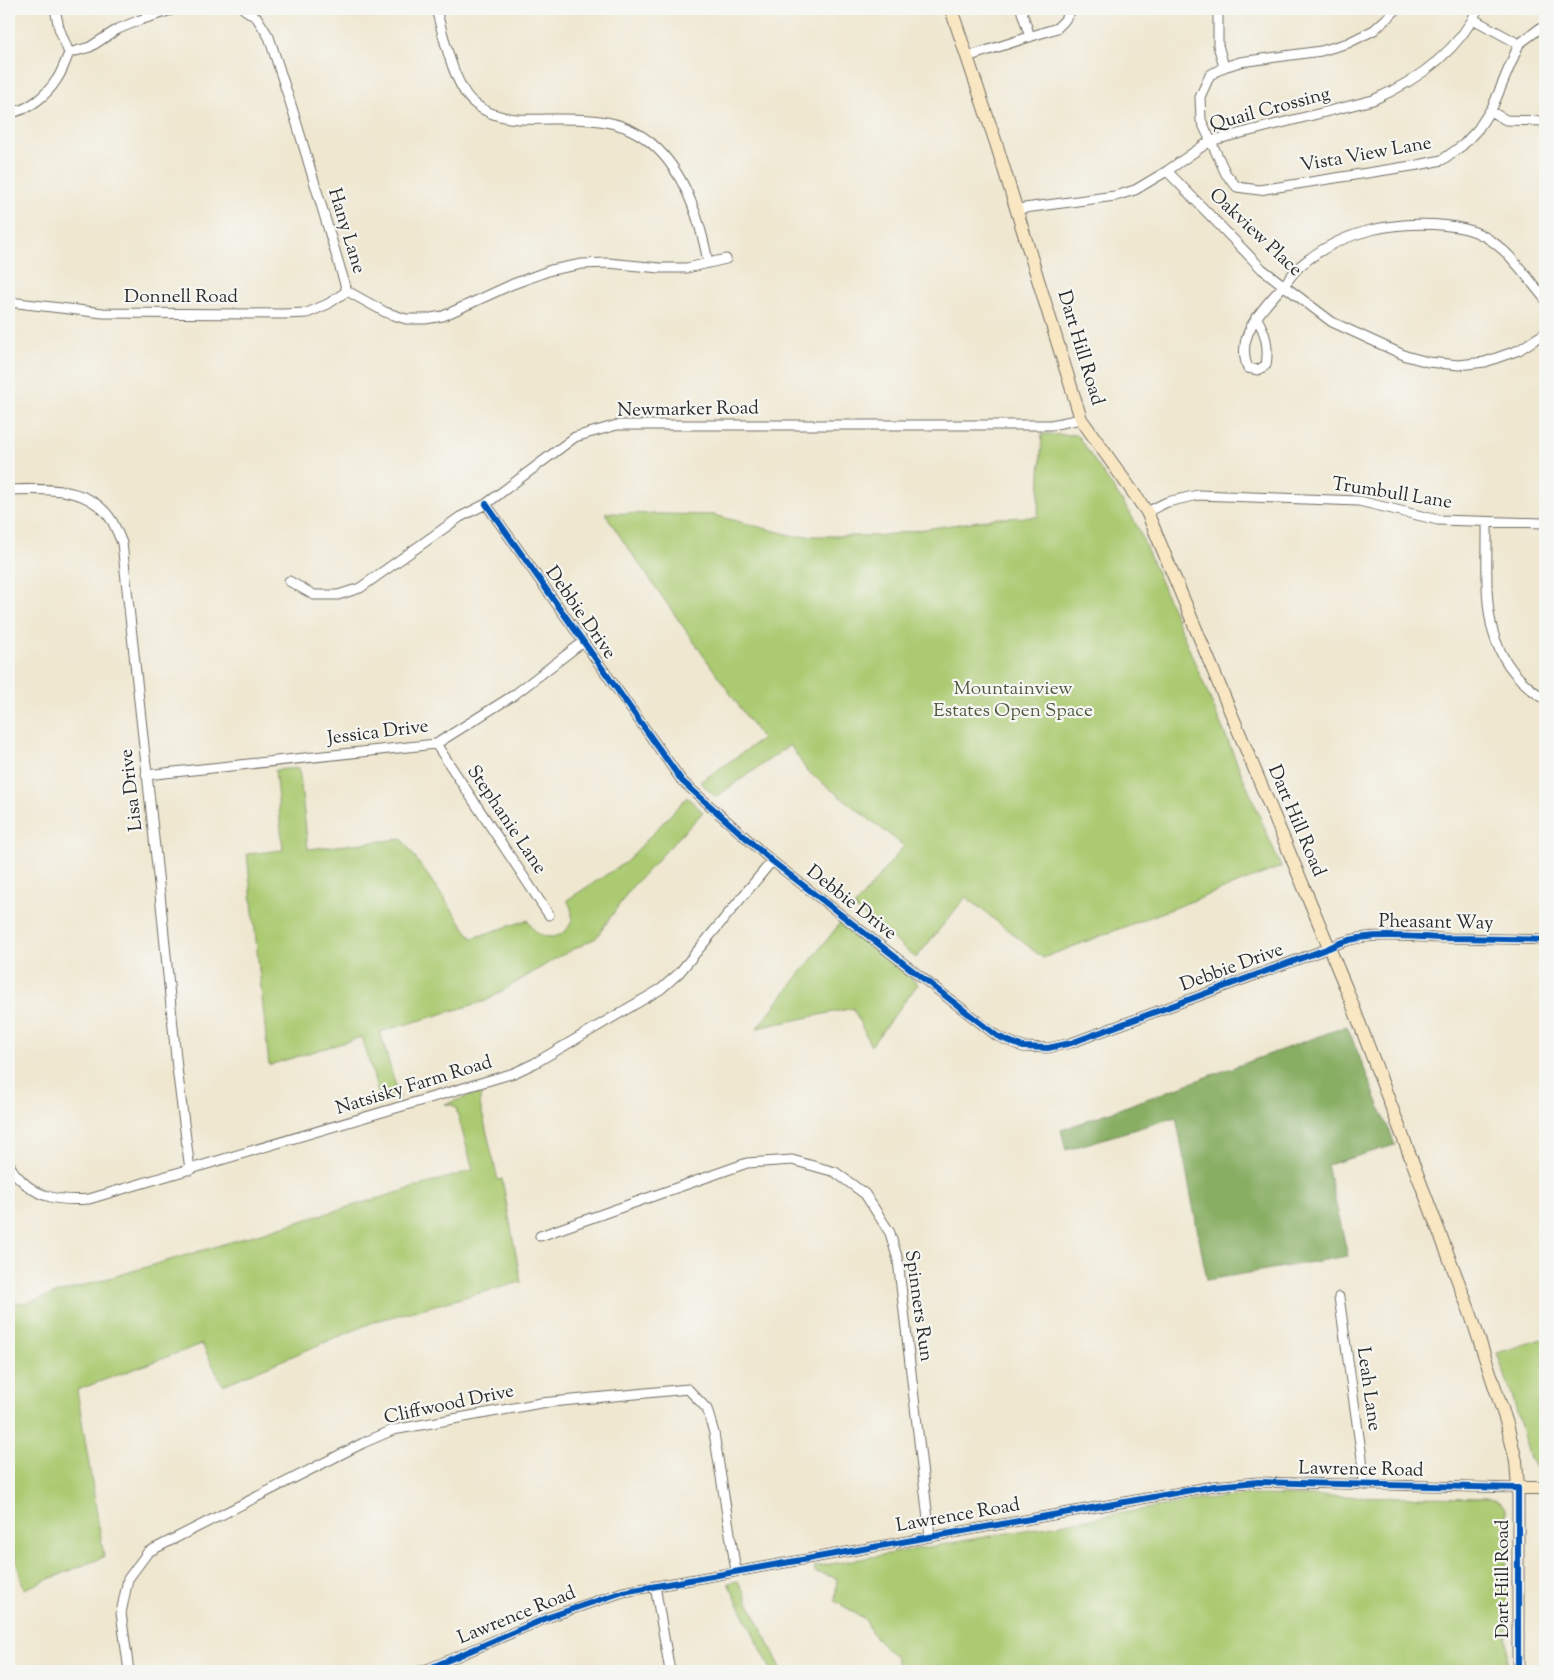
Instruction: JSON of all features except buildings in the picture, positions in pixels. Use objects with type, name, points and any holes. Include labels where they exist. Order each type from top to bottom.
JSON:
[{"type":"main road","name":"Dart Hill Road","points":[[951,9],[1017,208],[1081,419],[1147,512],[1346,988],[1470,1315],[1507,1424],[1516,1461],[1518,1488]]},
{"type":"main road","points":[[1518,1488],[1545,1488]]},
{"type":"street","points":[[9,113],[30,107],[45,93],[57,79],[69,53],[59,28],[56,9]]},
{"type":"street","points":[[69,53],[90,47],[118,29],[132,23],[174,9]]},
{"type":"street","name":"Hany Lane","points":[[244,9],[257,18],[269,37],[347,292],[385,312],[406,319],[425,319],[443,316],[513,284],[551,270],[582,264],[608,263],[660,268],[687,268],[726,259]]},
{"type":"street","points":[[436,9],[452,64],[464,91],[473,102],[492,115],[513,119],[582,119],[606,122],[630,129],[651,142],[672,163],[684,184],[705,244],[708,262]]},
{"type":"street","points":[[1021,9],[1030,38]]},
{"type":"street","points":[[967,57],[1057,28],[1072,9]]},
{"type":"street","points":[[1218,9],[1218,45],[1224,67]]},
{"type":"street","points":[[1210,140],[1201,120],[1200,97],[1210,75],[1224,67],[1240,62],[1321,51],[1348,43],[1374,30],[1396,9]]},
{"type":"street","name":"Quail Crossing","points":[[1017,208],[1115,196],[1135,190],[1168,171],[1210,140],[1373,100],[1398,89],[1421,75],[1440,59],[1454,45],[1474,19],[1478,9]]},
{"type":"street","points":[[1474,19],[1518,44],[1539,29],[1545,27]]},
{"type":"street","name":"Vista View Lane","points":[[1210,140],[1226,174],[1238,187],[1259,190],[1418,166],[1442,160],[1463,145],[1478,129],[1490,111],[1518,44]]},
{"type":"street","points":[[1490,111],[1506,120],[1545,120]]},
{"type":"street","name":"Oakview Place","points":[[1168,171],[1262,269],[1332,322],[1406,356],[1428,362],[1459,365],[1485,362],[1519,350],[1545,334]]},
{"type":"street","points":[[1256,317],[1264,330],[1269,351],[1266,365],[1258,370],[1248,368],[1244,360],[1245,345],[1251,325],[1256,317],[1267,303],[1299,267],[1329,246],[1370,230],[1399,226],[1434,225],[1467,230],[1491,241],[1517,263],[1545,299]]},
{"type":"street","name":"Donnell Road","points":[[9,302],[102,313],[307,314],[347,292]]},
{"type":"street","name":"Newmarker Road","points":[[289,581],[314,595],[338,595],[360,588],[460,517],[486,504],[575,437],[617,425],[1051,425],[1081,419]]},
{"type":"street","name":"Lisa Drive","points":[[9,490],[50,489],[74,493],[97,504],[112,521],[122,543],[177,1068],[190,1170]]},
{"type":"street","name":"Trumbull Lane","points":[[1147,512],[1167,502],[1198,495],[1359,501],[1438,520],[1545,523]]},
{"type":"street","name":"Debbie Drive","points":[[486,504],[682,781],[772,861],[997,1036],[1023,1047],[1048,1048],[1070,1043],[1329,948]]},
{"type":"street","points":[[1487,522],[1488,611],[1493,633],[1502,657],[1514,673],[1528,689],[1545,699]]},
{"type":"street","name":"Jessica Drive","points":[[146,775],[436,744],[514,695],[582,642]]},
{"type":"street","name":"Stephanie Lane","points":[[436,744],[549,915]]},
{"type":"street","name":"Natsisky Farm Road","points":[[9,1163],[11,1170],[29,1188],[46,1197],[67,1201],[89,1199],[514,1073],[662,989],[679,973],[772,861]]},
{"type":"street","name":"Pheasant Way","points":[[1329,948],[1357,938],[1388,936],[1545,940]]},
{"type":"street","name":"Spinners Run","points":[[540,1236],[748,1163],[792,1160],[835,1172],[865,1194],[890,1233],[898,1260],[930,1536]]},
{"type":"street","name":"Leah Lane","points":[[1339,1297],[1362,1458],[1363,1485]]},
{"type":"street","name":"Cliffwood Drive","points":[[129,1671],[121,1613],[128,1579],[148,1552],[363,1443],[393,1430],[541,1403],[688,1389],[707,1409],[714,1433],[736,1571]]},
{"type":"street","name":"Lawrence Road","points":[[419,1671],[549,1617],[623,1592],[1214,1486],[1258,1482],[1518,1488]]},
{"type":"street","name":"Dart Hill Road","points":[[1518,1488],[1518,1671]]},
{"type":"street","points":[[655,1586],[670,1671]]},
{"type":"green space","name":"Mountainview Estates Open Space","points":[[1042,434],[1077,435],[1128,510],[1138,528],[1281,867],[1043,958],[966,897],[916,958],[854,907],[904,846],[807,771],[790,745],[716,797],[700,782],[762,739],[605,513],[714,515],[794,536],[878,536],[999,518],[1038,517]]},
{"type":"green space","points":[[299,768],[308,849],[402,839],[472,938],[528,920],[535,930],[543,936],[552,937],[560,934],[567,929],[571,921],[572,911],[567,900],[626,862],[687,797],[703,812],[631,888],[596,938],[558,957],[486,1001],[380,1032],[399,1097],[381,1102],[362,1037],[269,1065],[247,854],[283,850],[275,770]]},
{"type":"green space","points":[[841,922],[918,984],[871,1046],[853,1008],[757,1028]]},
{"type":"green space","points":[[1347,1026],[1395,1145],[1327,1165],[1348,1256],[1207,1280],[1176,1117],[1066,1150],[1061,1130]]},
{"type":"green space","points":[[483,1092],[480,1104],[498,1180],[502,1179],[521,1282],[376,1321],[223,1385],[202,1344],[77,1390],[104,1557],[24,1589],[9,1535],[9,1302],[25,1303],[473,1170],[456,1108],[445,1104]]},
{"type":"green space","points":[[1545,1338],[1545,1475],[1536,1469],[1530,1459],[1512,1395],[1497,1353]]},
{"type":"green space","points":[[1251,1495],[1489,1498],[1500,1502],[1506,1511],[1507,1671],[900,1671],[895,1657],[873,1635],[865,1619],[835,1601],[837,1578],[815,1572],[814,1567],[1191,1501]]},
{"type":"green space","points":[[738,1581],[783,1671],[772,1671],[728,1583]]},
{"type":"cycle path","points":[[486,504],[682,781],[772,861],[997,1036],[1023,1047],[1048,1048],[1071,1043],[1342,942],[1356,939],[1399,936],[1545,940]]},
{"type":"cycle path","points":[[419,1671],[549,1617],[623,1592],[1214,1486],[1258,1482],[1518,1488],[1518,1671]]}]
